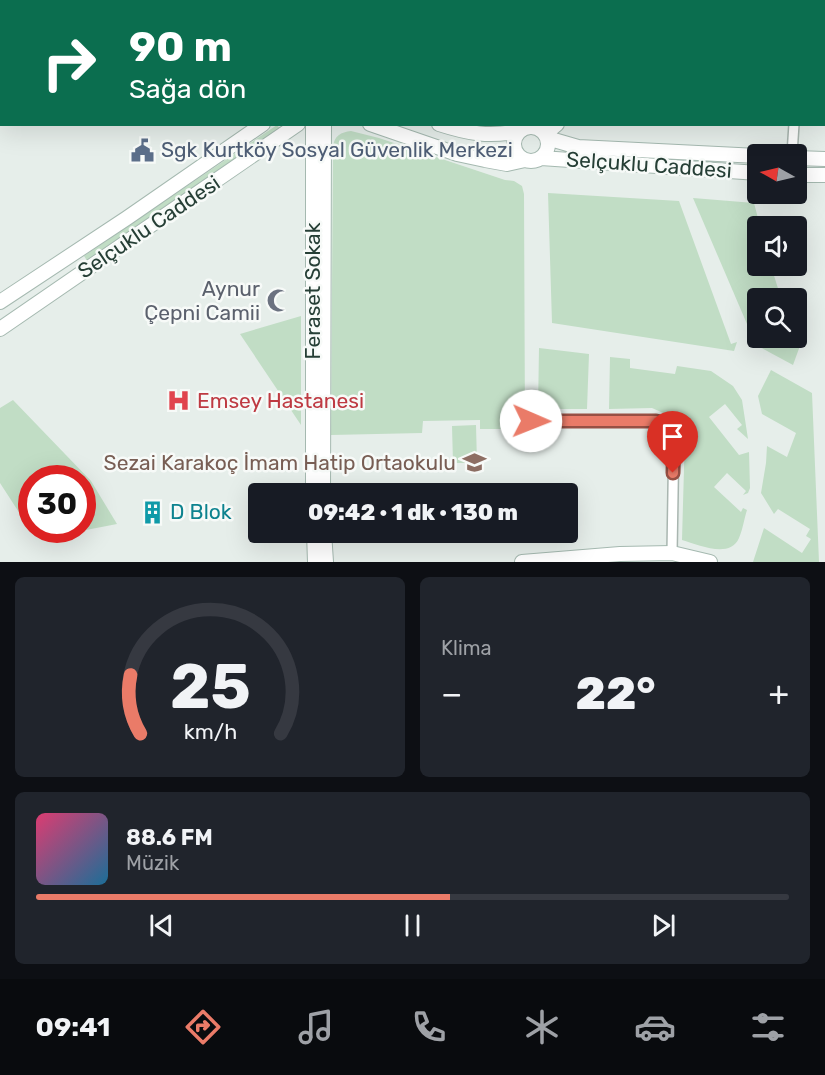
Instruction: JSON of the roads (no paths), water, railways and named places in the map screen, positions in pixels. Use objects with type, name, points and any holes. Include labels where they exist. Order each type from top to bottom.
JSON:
[{"type":"street","name":"Selçuklu Caddesi","points":[[0,302],[128,218],[260,126]]},
{"type":"street","name":"Selçuklu Caddesi","points":[[0,329],[295,126]]},
{"type":"street","name":"Feraset Sokak","points":[[313,126],[313,483]]},
{"type":"street","points":[[323,483],[324,126]]},
{"type":"street","points":[[376,126],[457,154],[507,164],[536,160],[541,158],[547,150],[546,136],[539,129],[527,128],[491,135],[445,126]]},
{"type":"street","points":[[546,136],[555,126]]},
{"type":"street","points":[[793,144],[794,126]]},
{"type":"street","points":[[525,160],[519,155],[515,142],[527,128]]},
{"type":"street","name":"Selçuklu Caddesi","points":[[546,136],[578,147],[747,155]]},
{"type":"street","name":"Selçuklu Caddesi","points":[[541,158],[747,172]]},
{"type":"street","points":[[807,158],[825,159]]},
{"type":"street","points":[[807,175],[825,175]]},
{"type":"street","points":[[531,421],[656,421],[664,423],[674,433],[672,553]]},
{"type":"street","points":[[314,543],[315,562]]},
{"type":"street","points":[[325,543],[326,562]]},
{"type":"street","points":[[522,562],[620,554],[672,553],[710,562]]},
{"type":"place","name":"Sgk Kurtköy Sosyal Güvenlik Merkezi","points":[[143,150]]},
{"type":"place","name":"Aynur Çepni Camii","points":[[278,301]]},
{"type":"place","name":"Emsey Hastanesi","points":[[179,401]]},
{"type":"place","name":"Sezai Karakoç İmam Hatip Ortaokulu","points":[[474,463]]},
{"type":"place","name":"D Blok","points":[[152,512]]}]
